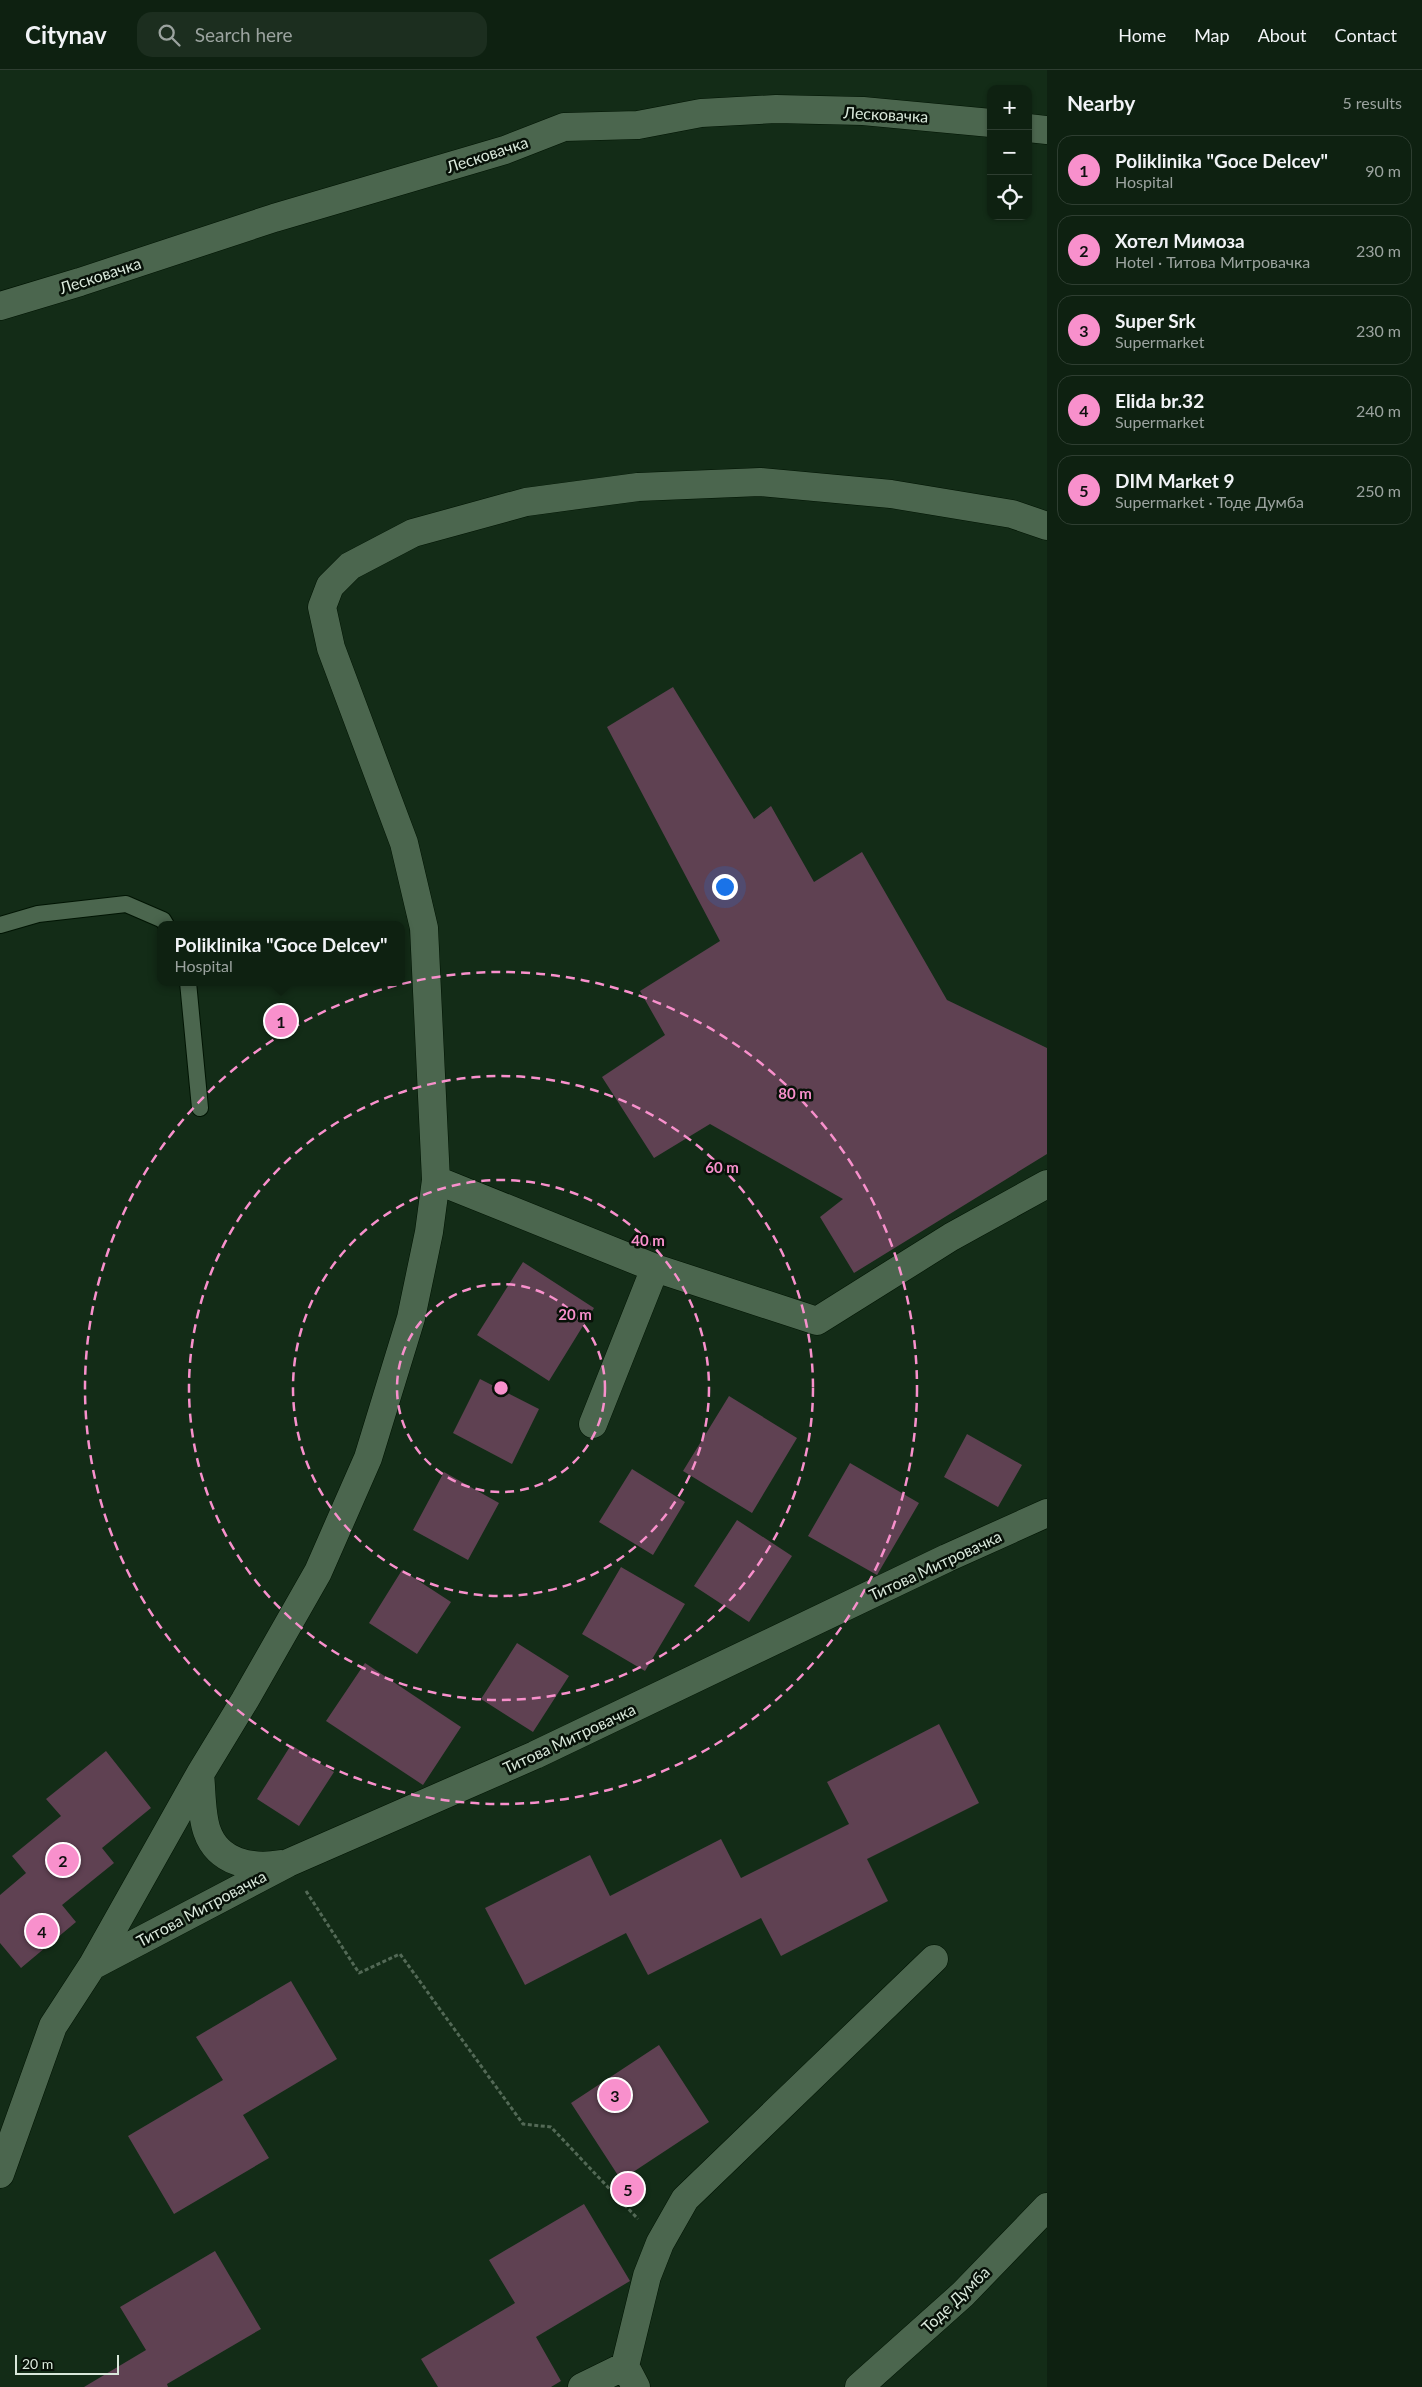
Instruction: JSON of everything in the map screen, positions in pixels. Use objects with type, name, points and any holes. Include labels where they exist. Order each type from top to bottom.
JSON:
[{"type":"street","name":"Лесковачка","points":[[0,306],[80,282],[274,218],[505,150],[564,127],[638,125],[701,113],[776,109],[863,111],[987,123]]},
{"type":"street","points":[[1032,128],[1047,130]]},
{"type":"street","points":[[0,2174],[53,2026],[92,1966],[200,1774],[245,1700],[318,1572],[368,1458],[411,1318],[429,1232],[436,1180],[424,928],[404,843],[330,648],[322,607],[330,586],[350,566],[413,533],[526,502],[638,487],[760,482],[891,494],[1012,514],[1047,526]]},
{"type":"street","points":[[436,1180],[655,1268],[817,1321],[952,1237],[1047,1184]]},
{"type":"street","points":[[593,1424],[655,1268]]},
{"type":"street","name":"Титова Митровачка","points":[[92,1966],[288,1863],[535,1755],[930,1566],[1047,1514]]},
{"type":"street","points":[[200,1774],[207,1830],[214,1845],[226,1856],[248,1865],[271,1866],[288,1863]]},
{"type":"street","points":[[582,2387],[630,2377],[647,2276],[660,2243],[684,2199],[934,1959]]},
{"type":"street","name":"Тоде Думба","points":[[859,2387],[963,2294],[1047,2207]]},
{"type":"lane","points":[[0,925],[38,914],[126,904],[164,921]]},
{"type":"lane","points":[[188,986],[200,1108]]},
{"type":"path","points":[[288,1863],[359,1973],[400,1954],[523,2124],[551,2127],[660,2243]]},
{"type":"building","points":[[673,687],[754,819],[771,806],[814,882],[862,852],[947,1000],[1047,1048],[1047,1154],[854,1273],[820,1217],[843,1199],[710,1124],[654,1158],[602,1077],[665,1035],[640,991],[720,941],[607,727]]},
{"type":"building","points":[[523,1262],[594,1308],[549,1381],[477,1335]]},
{"type":"building","points":[[480,1379],[539,1409],[512,1464],[453,1433]]},
{"type":"building","points":[[729,1396],[797,1438],[752,1513],[683,1471]]},
{"type":"building","points":[[967,1434],[1022,1465],[998,1507],[944,1477]]},
{"type":"building","points":[[850,1463],[919,1503],[877,1575],[808,1536]]},
{"type":"building","points":[[632,1469],[685,1502],[653,1555],[599,1522]]},
{"type":"building","points":[[444,1472],[499,1503],[468,1560],[413,1530]]},
{"type":"building","points":[[737,1520],[792,1556],[749,1622],[694,1586]]},
{"type":"building","points":[[621,1567],[685,1604],[645,1671],[582,1634]]},
{"type":"building","points":[[402,1570],[451,1602],[417,1654],[369,1623]]},
{"type":"building","points":[[517,1643],[569,1676],[533,1732],[481,1699]]},
{"type":"building","points":[[365,1663],[461,1727],[423,1785],[326,1721]]},
{"type":"building","points":[[939,1724],[979,1803],[867,1859],[888,1901],[781,1956],[761,1918],[648,1975],[626,1933],[525,1985],[485,1908],[590,1855],[610,1896],[721,1839],[741,1878],[849,1824],[827,1782]]},
{"type":"building","points":[[291,1745],[334,1772],[299,1826],[257,1799]]},
{"type":"building","points":[[106,1751],[151,1808],[102,1848],[114,1863],[62,1905],[76,1922],[21,1968],[0,1943],[0,1895],[26,1873],[12,1856],[61,1816],[46,1799]]},
{"type":"building","points":[[291,1981],[337,2059],[243,2115],[269,2158],[174,2214],[128,2136],[223,2080],[196,2037]]},
{"type":"building","points":[[659,2045],[709,2122],[621,2180],[571,2103]]},
{"type":"building","points":[[584,2204],[630,2281],[536,2337],[561,2381],[551,2387],[438,2387],[421,2359],[515,2303],[489,2260]]},
{"type":"building","points":[[215,2251],[261,2329],[167,2384],[168,2387],[84,2387],[146,2350],[120,2307]]},
{"type":"place","name":"Poliklinika \"Goce Delcev\"","points":[[281,1021]]},
{"type":"place","name":"Хотел Мимоза","points":[[63,1860]]},
{"type":"place","name":"Elida br.32","points":[[42,1931]]},
{"type":"place","name":"Super Srk","points":[[615,2095]]},
{"type":"place","name":"DIM Market 9","points":[[628,2189]]}]
